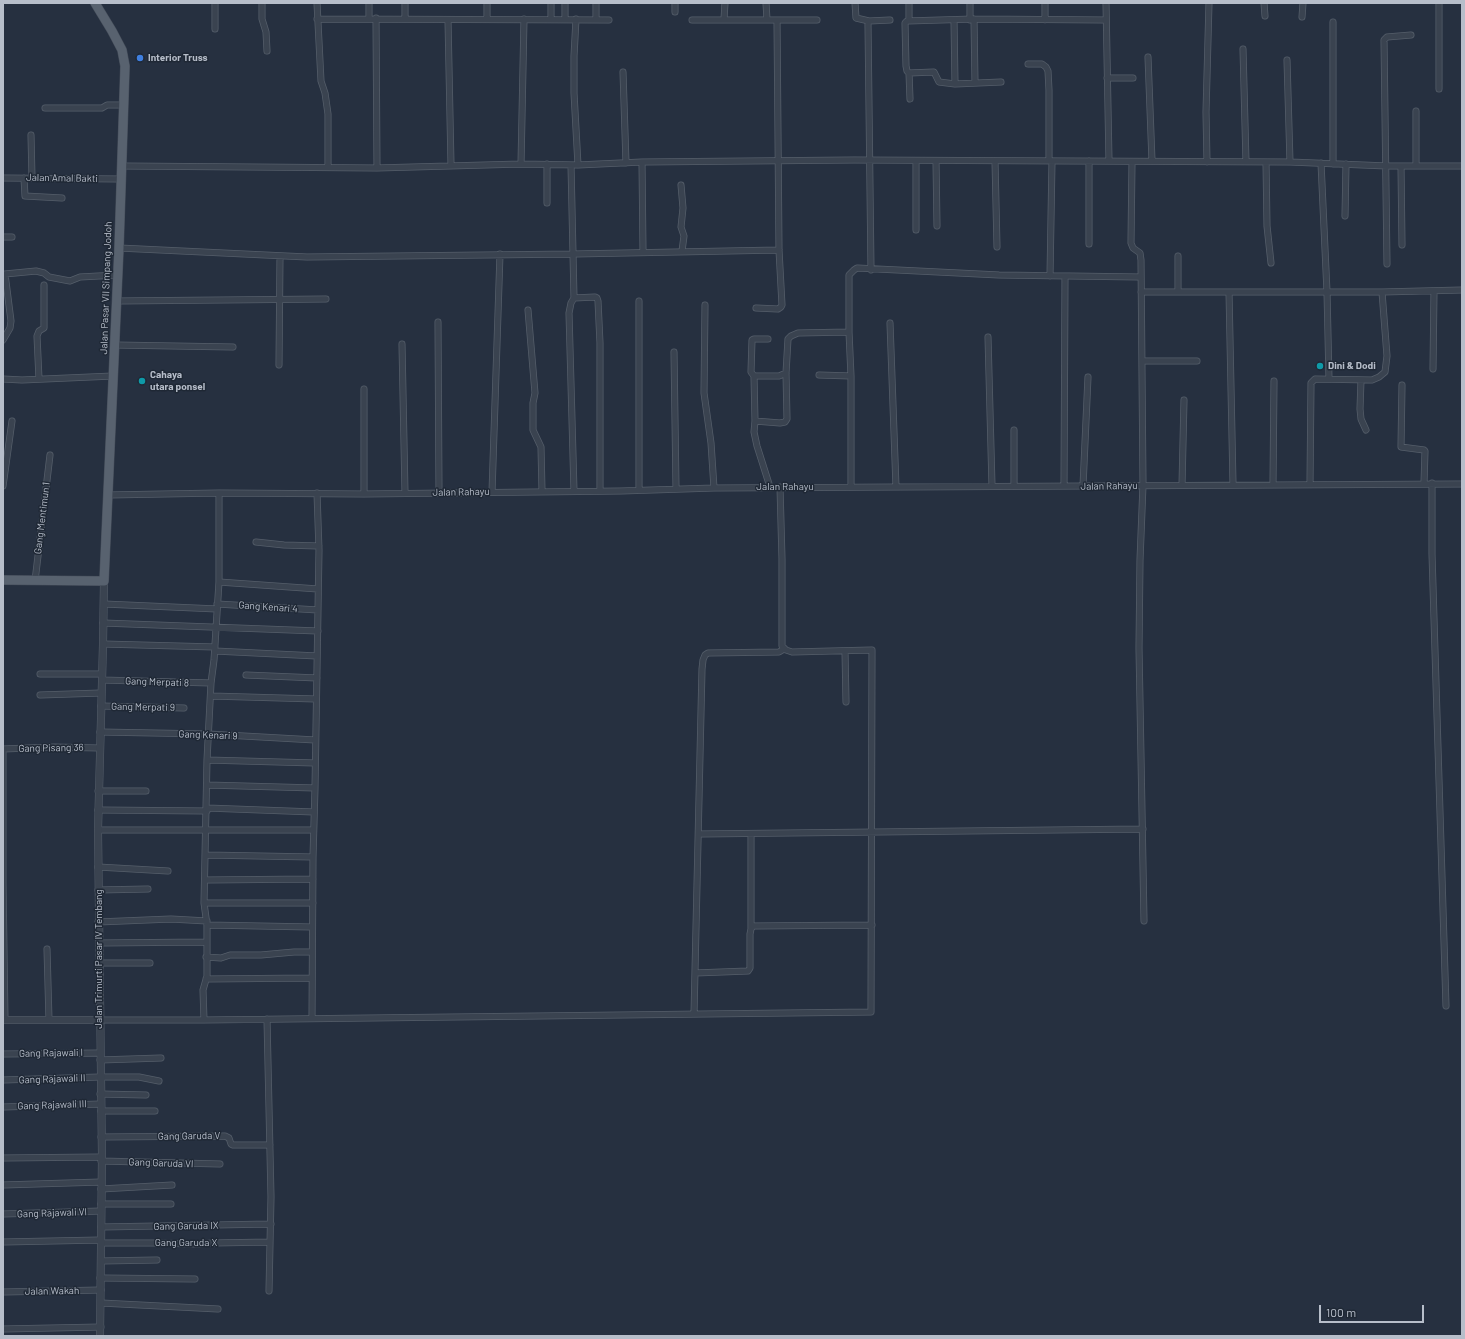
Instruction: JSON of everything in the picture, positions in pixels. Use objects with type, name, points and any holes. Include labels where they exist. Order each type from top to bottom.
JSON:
[{"type":"main road","name":"Jalan Pasar VII Simpang Jodoh","points":[[95,3],[123,53],[124,105],[117,301],[104,581]]},
{"type":"main road","points":[[3,580],[104,581]]},
{"type":"street","points":[[215,3],[215,29]]},
{"type":"street","points":[[262,3],[262,19],[266,32],[267,51]]},
{"type":"street","points":[[317,3],[321,81],[325,93],[328,114],[328,166]]},
{"type":"street","points":[[369,3],[369,18]]},
{"type":"street","points":[[405,3],[405,19]]},
{"type":"street","points":[[487,3],[487,19]]},
{"type":"street","points":[[551,3],[552,19]]},
{"type":"street","points":[[565,3],[565,19]]},
{"type":"street","points":[[596,3],[596,20]]},
{"type":"street","points":[[675,3],[675,12]]},
{"type":"street","points":[[724,19],[725,3]]},
{"type":"street","points":[[766,3],[767,20]]},
{"type":"street","points":[[855,3],[856,18],[869,21],[890,20]]},
{"type":"street","points":[[909,3],[909,21]]},
{"type":"street","points":[[970,3],[975,83]]},
{"type":"street","points":[[1045,3],[1045,20]]},
{"type":"street","points":[[1106,3],[1109,161]]},
{"type":"street","points":[[1207,162],[1206,112],[1208,3]]},
{"type":"street","points":[[1264,3],[1264,16]]},
{"type":"street","points":[[1302,17],[1303,3]]},
{"type":"street","points":[[1438,89],[1439,3]]},
{"type":"street","points":[[317,19],[376,18],[448,20],[609,20]]},
{"type":"street","points":[[376,18],[378,168]]},
{"type":"street","points":[[521,164],[524,19]]},
{"type":"street","points":[[576,19],[574,93],[578,165]]},
{"type":"street","points":[[448,20],[451,165]]},
{"type":"street","points":[[692,20],[817,20]]},
{"type":"street","points":[[756,308],[778,309],[781,307],[779,250],[777,20]]},
{"type":"street","points":[[954,20],[955,84]]},
{"type":"street","points":[[910,99],[909,73],[906,71],[905,23],[909,21],[1106,20]]},
{"type":"street","points":[[869,21],[871,270]]},
{"type":"street","points":[[1333,22],[1333,164]]},
{"type":"street","points":[[1388,264],[1384,39],[1387,37],[1411,36]]},
{"type":"street","points":[[1244,49],[1246,162]]},
{"type":"street","points":[[1148,57],[1152,161]]},
{"type":"street","points":[[1287,60],[1290,162]]},
{"type":"street","points":[[1028,64],[1042,64],[1048,71],[1050,276]]},
{"type":"street","points":[[623,72],[626,163]]},
{"type":"street","points":[[909,73],[934,72],[939,82],[955,84],[1001,82]]},
{"type":"street","points":[[1107,78],[1133,78]]},
{"type":"street","points":[[45,108],[102,108],[107,105],[124,105]]},
{"type":"street","points":[[1416,111],[1416,166]]},
{"type":"street","points":[[31,135],[32,178]]},
{"type":"street","points":[[122,166],[328,166],[378,168],[451,165],[578,165],[642,162],[870,160],[916,162],[1290,162],[1387,166],[1462,166]]},
{"type":"street","points":[[936,161],[937,226]]},
{"type":"street","points":[[995,161],[997,247]]},
{"type":"street","points":[[1089,161],[1089,244]]},
{"type":"street","points":[[642,162],[643,252]]},
{"type":"street","points":[[916,162],[916,230]]},
{"type":"street","points":[[1132,162],[1130,236],[1133,248],[1141,255],[1143,485],[1139,648],[1144,921]]},
{"type":"street","points":[[1266,162],[1267,226],[1271,263]]},
{"type":"street","points":[[1321,163],[1327,292],[1329,379]]},
{"type":"street","points":[[547,164],[547,203]]},
{"type":"street","points":[[1345,216],[1346,164]]},
{"type":"street","points":[[571,165],[574,298],[571,303],[570,313],[574,491]]},
{"type":"street","points":[[1401,166],[1402,245]]},
{"type":"street","name":"Jalan Amal Bakti","points":[[3,178],[121,179]]},
{"type":"street","points":[[24,178],[25,196],[62,198]]},
{"type":"street","points":[[681,186],[681,227],[684,236],[682,251]]},
{"type":"street","points":[[3,237],[12,237]]},
{"type":"street","points":[[119,248],[280,256],[574,254],[779,250]]},
{"type":"street","points":[[492,492],[500,254]]},
{"type":"street","points":[[279,365],[280,256]]},
{"type":"street","points":[[1178,256],[1178,292]]},
{"type":"street","points":[[851,487],[849,275],[857,268],[871,270],[984,275],[1140,277]]},
{"type":"street","points":[[3,340],[10,328],[11,321],[4,274],[36,271],[44,273],[49,277],[70,281],[80,277],[117,275]]},
{"type":"street","points":[[1064,486],[1065,276]]},
{"type":"street","points":[[39,379],[37,336],[39,331],[44,328],[44,285]]},
{"type":"street","points":[[1141,292],[1382,292],[1462,290]]},
{"type":"street","points":[[1433,369],[1434,291]]},
{"type":"street","points":[[1229,292],[1233,484]]},
{"type":"street","points":[[1310,484],[1311,383],[1316,379],[1372,380],[1385,372],[1387,366],[1382,292]]},
{"type":"street","points":[[574,298],[595,298],[598,301],[600,350],[600,490]]},
{"type":"street","points":[[117,301],[326,299]]},
{"type":"street","points":[[639,301],[639,490]]},
{"type":"street","points":[[705,305],[704,393],[711,443],[714,488]]},
{"type":"street","points":[[528,310],[535,392],[533,403],[533,430],[541,447],[542,491]]},
{"type":"street","points":[[438,322],[439,492]]},
{"type":"street","points":[[890,323],[896,487]]},
{"type":"street","points":[[754,421],[780,423],[786,421],[786,373],[788,342],[790,336],[798,333],[849,332]]},
{"type":"street","points":[[988,337],[992,486]]},
{"type":"street","points":[[768,339],[752,340],[751,372],[754,376],[754,432],[770,487]]},
{"type":"street","points":[[402,344],[405,493]]},
{"type":"street","points":[[115,345],[233,347]]},
{"type":"street","points":[[674,352],[676,488]]},
{"type":"street","points":[[1142,360],[1196,361]]},
{"type":"street","points":[[754,376],[779,376],[786,373]]},
{"type":"street","points":[[819,375],[851,376]]},
{"type":"street","points":[[3,378],[39,379],[113,376]]},
{"type":"street","points":[[779,376],[786,380]]},
{"type":"street","points":[[1083,486],[1088,377]]},
{"type":"street","points":[[1360,380],[1361,419],[1366,430]]},
{"type":"street","points":[[1273,484],[1274,381]]},
{"type":"street","points":[[1402,385],[1401,447],[1426,451],[1424,483]]},
{"type":"street","points":[[364,389],[364,494]]},
{"type":"street","points":[[1182,485],[1184,400]]},
{"type":"street","points":[[3,486],[12,421]]},
{"type":"street","points":[[1014,430],[1014,486]]},
{"type":"street","name":"Gang Mentimun 1","points":[[35,580],[50,455]]},
{"type":"street","points":[[1432,483],[1432,554],[1446,1006]]},
{"type":"street","name":"Jalan Rahayu","points":[[108,495],[219,493],[364,494],[770,487],[1462,484]]},
{"type":"street","points":[[3,749],[4,1020],[204,1020],[871,1012],[872,650],[792,652],[782,646],[780,487]]},
{"type":"street","points":[[204,1020],[203,990],[206,979],[207,923],[204,903],[206,880],[207,760],[219,582],[219,493]]},
{"type":"street","points":[[312,1018],[313,830],[319,546],[317,494]]},
{"type":"street","points":[[256,542],[284,545],[319,546]]},
{"type":"street","name":"Jalan Trimurti Pasar IV Tembang","points":[[100,1336],[101,1108],[98,922],[98,791],[102,694],[104,581]]},
{"type":"street","points":[[219,582],[318,589]]},
{"type":"street","name":"Gang Kenari 4","points":[[104,604],[318,610]]},
{"type":"street","points":[[103,623],[318,631]]},
{"type":"street","points":[[103,644],[215,649],[317,656]]},
{"type":"street","points":[[694,1014],[702,669],[705,655],[779,652],[784,648]]},
{"type":"street","points":[[845,651],[846,702]]},
{"type":"street","name":"Gang Merpati 8","points":[[40,674],[211,683]]},
{"type":"street","points":[[246,674],[317,678]]},
{"type":"street","points":[[40,694],[102,694]]},
{"type":"street","points":[[211,696],[316,699]]},
{"type":"street","name":"Gang Merpati 9","points":[[101,706],[184,708]]},
{"type":"street","name":"Gang Kenari 9","points":[[100,732],[208,734],[315,740]]},
{"type":"street","name":"Gang Pisang 36","points":[[3,749],[54,747],[100,748]]},
{"type":"street","points":[[207,760],[315,763]]},
{"type":"street","points":[[207,786],[315,788]]},
{"type":"street","points":[[98,791],[146,792]]},
{"type":"street","points":[[98,810],[207,809],[314,812]]},
{"type":"street","points":[[699,834],[1143,829]]},
{"type":"street","points":[[98,830],[313,830]]},
{"type":"street","points":[[695,973],[748,971],[750,968],[751,834]]},
{"type":"street","points":[[206,855],[313,857]]},
{"type":"street","points":[[98,867],[168,871]]},
{"type":"street","points":[[206,880],[313,879]]},
{"type":"street","points":[[98,890],[148,889]]},
{"type":"street","points":[[204,903],[313,903]]},
{"type":"street","points":[[98,922],[172,919],[207,923],[312,927]]},
{"type":"street","points":[[751,929],[753,926],[872,924]]},
{"type":"street","points":[[99,943],[206,942]]},
{"type":"street","points":[[48,949],[49,1020]]},
{"type":"street","points":[[206,957],[221,958],[230,955],[312,952]]},
{"type":"street","points":[[99,963],[150,963]]},
{"type":"street","points":[[206,979],[312,978]]},
{"type":"street","points":[[267,1019],[271,1224],[269,1291]]},
{"type":"street","name":"Gang Rajawali I","points":[[3,1054],[161,1058]]},
{"type":"street","name":"Gang Rajawali II","points":[[3,1080],[139,1077],[159,1081]]},
{"type":"street","points":[[100,1094],[146,1095]]},
{"type":"street","name":"Gang Rajawali III","points":[[3,1107],[101,1108],[155,1111]]},
{"type":"street","name":"Gang Garuda V","points":[[101,1137],[225,1136],[230,1138],[231,1144],[233,1145],[270,1145]]},
{"type":"street","name":"Gang Garuda VI","points":[[3,1158],[101,1159],[220,1164]]},
{"type":"street","points":[[3,1185],[172,1185]]},
{"type":"street","name":"Gang Rajawali VI","points":[[3,1214],[171,1204]]},
{"type":"street","name":"Gang Garuda IX","points":[[101,1227],[271,1224]]},
{"type":"street","name":"Gang Garuda X","points":[[3,1242],[197,1244],[270,1242]]},
{"type":"street","points":[[101,1261],[157,1260]]},
{"type":"street","points":[[100,1278],[195,1279]]},
{"type":"street","name":"Jalan Wakah","points":[[3,1292],[100,1290]]},
{"type":"street","points":[[100,1303],[218,1309]]},
{"type":"street","points":[[3,1329],[101,1328]]},
{"type":"place","name":"Interior Truss","points":[[140,58]]},
{"type":"place","name":"Dini & Dodi","points":[[1320,366]]},
{"type":"place","name":"Cahaya utara ponsel","points":[[142,381]]}]
